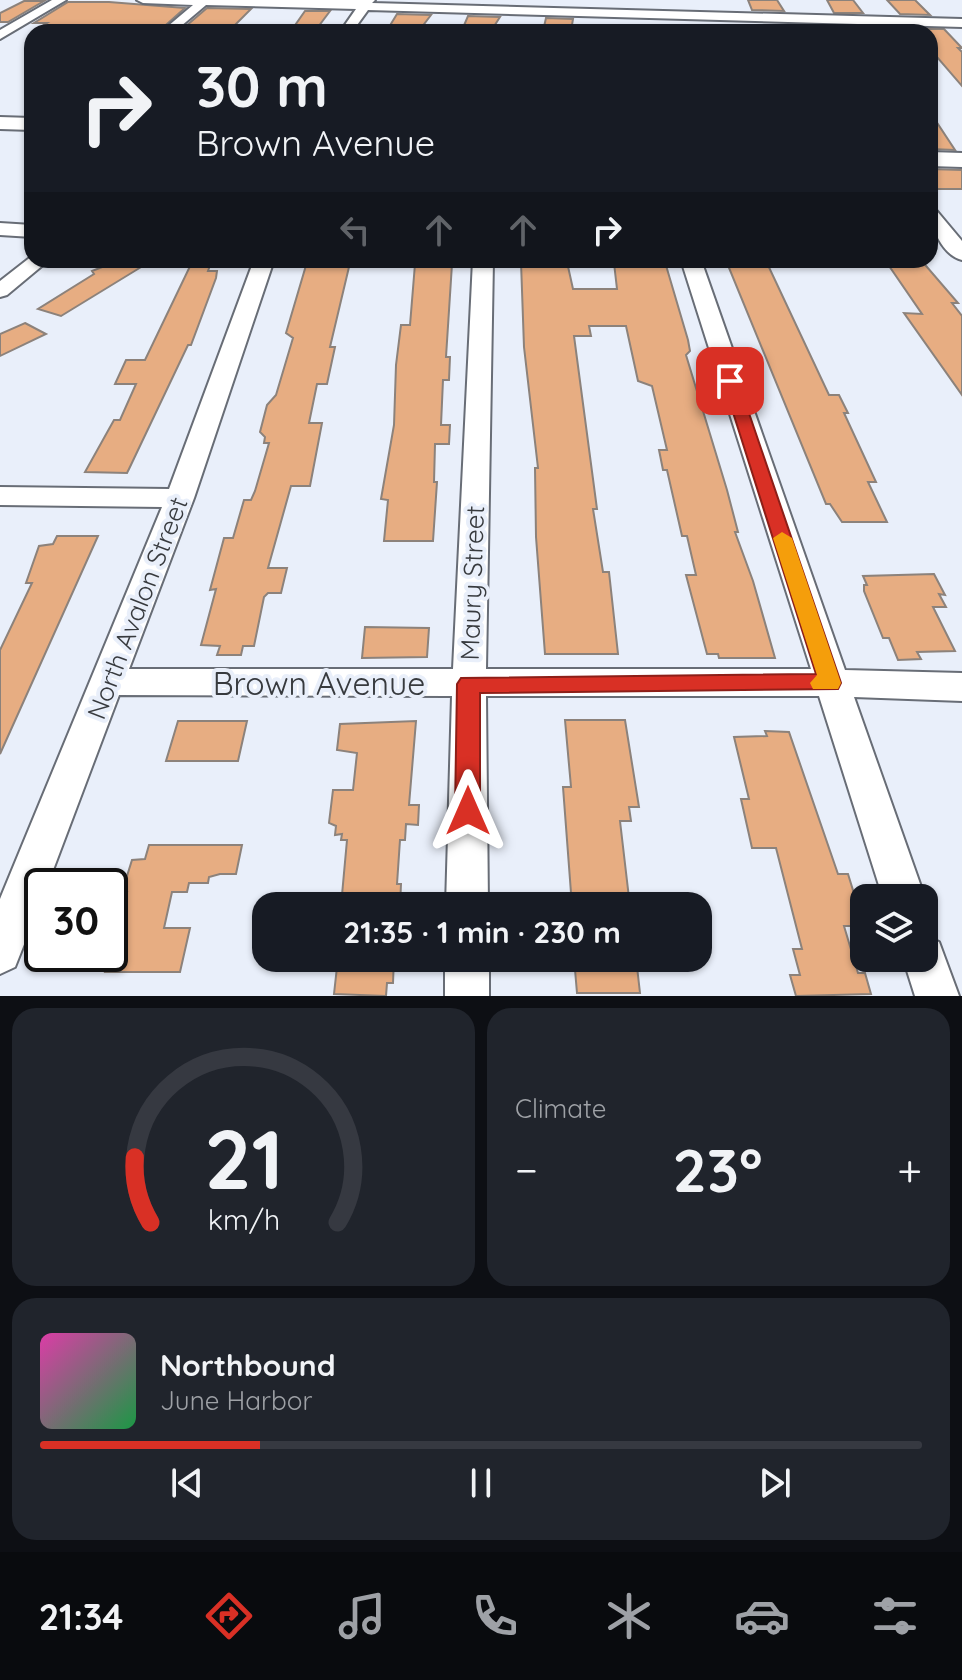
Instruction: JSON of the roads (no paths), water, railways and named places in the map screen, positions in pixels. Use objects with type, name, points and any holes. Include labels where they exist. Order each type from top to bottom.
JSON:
[{"type":"street","points":[[0,35],[60,0]]},
{"type":"street","points":[[143,0],[366,3],[519,11],[960,24]]},
{"type":"street","points":[[663,0],[667,24]]},
{"type":"street","points":[[798,0],[811,24]]},
{"type":"street","points":[[177,24],[204,1]]},
{"type":"street","points":[[352,24],[366,3]]},
{"type":"street","points":[[942,8],[960,24]]},
{"type":"street","points":[[0,123],[24,124]]},
{"type":"street","points":[[938,159],[962,160]]},
{"type":"street","points":[[938,224],[962,254]]},
{"type":"street","points":[[0,229],[24,230]]},
{"type":"street","points":[[0,291],[29,268]]},
{"type":"street","name":"North Avalon Street","points":[[0,952],[180,498],[261,268]]},
{"type":"street","name":"Maury Street","points":[[467,892],[469,684],[483,268]]},
{"type":"street","points":[[694,268],[899,884]]},
{"type":"street","points":[[0,496],[180,498]]},
{"type":"street","name":"Brown Avenue","points":[[109,682],[830,683],[962,687]]},
{"type":"street","points":[[467,972],[467,996]]},
{"type":"street","points":[[929,972],[937,996]]}]
